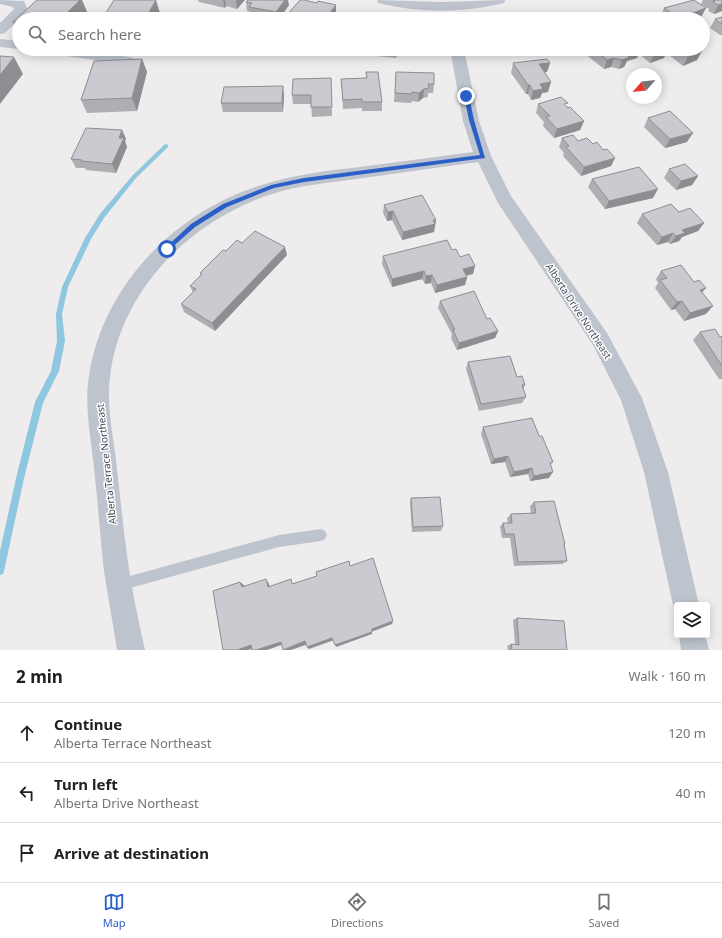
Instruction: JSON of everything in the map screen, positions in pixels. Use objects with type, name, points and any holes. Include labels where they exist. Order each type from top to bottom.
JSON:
[{"type":"street","points":[[0,0],[20,4],[21,10],[19,12]]},
{"type":"street","points":[[383,0],[424,6],[446,12]]},
{"type":"street","points":[[453,12],[469,6],[500,0]]},
{"type":"street","points":[[0,30],[12,19]]},
{"type":"street","points":[[0,43],[12,45]]},
{"type":"street","points":[[94,56],[129,61]]},
{"type":"street","name":"Alberta Drive Northeast","points":[[458,56],[471,120],[483,156],[504,199],[600,338],[631,398],[656,472],[685,602]]},
{"type":"street","name":"Alberta Terrace Northeast","points":[[131,650],[119,585],[99,412],[99,379],[106,345],[118,313],[134,288],[167,249],[193,226],[225,205],[257,191],[304,180],[483,156]]},
{"type":"street","points":[[693,638],[695,650]]},
{"type":"lane","points":[[119,585],[279,541],[321,535]]},
{"type":"building","points":[[37,0],[80,0],[68,12],[24,12]]},
{"type":"building","points":[[114,0],[156,0],[149,12],[106,12]]},
{"type":"building","points":[[248,0],[285,0],[276,12],[249,7],[252,3],[246,2]]},
{"type":"building","points":[[300,0],[317,3],[318,1],[336,5],[330,12],[290,12]]},
{"type":"building","points":[[694,0],[706,8],[695,12],[670,12],[664,8]]},
{"type":"building","points":[[713,0],[722,0],[722,4],[718,5],[713,2],[715,1]]},
{"type":"building","points":[[722,17],[722,24],[715,19]]},
{"type":"building","points":[[0,56],[14,57],[0,75]]},
{"type":"building","points":[[602,56],[629,56],[628,58],[622,60],[614,58],[607,60]]},
{"type":"building","points":[[142,59],[132,98],[81,100],[94,61]]},
{"type":"building","points":[[547,59],[550,63],[539,64],[551,82],[540,84],[543,89],[533,91],[513,63]]},
{"type":"building","points":[[366,72],[378,72],[382,102],[362,102],[362,99],[343,100],[341,79],[367,78]]},
{"type":"building","points":[[396,72],[434,73],[434,84],[428,84],[429,88],[424,89],[419,93],[395,93]]},
{"type":"building","points":[[331,78],[332,107],[311,107],[311,95],[292,95],[293,79]]},
{"type":"building","points":[[283,86],[282,103],[221,103],[224,87]]},
{"type":"building","points":[[561,97],[568,103],[564,104],[568,108],[570,107],[584,121],[557,129],[546,117],[550,116],[538,104]]},
{"type":"building","points":[[670,111],[693,133],[670,139],[648,118]]},
{"type":"building","points":[[86,128],[122,130],[119,138],[124,138],[112,164],[71,159]]},
{"type":"building","points":[[573,135],[578,141],[587,138],[593,144],[597,142],[603,150],[607,149],[615,158],[584,167],[566,147],[569,146],[562,138]]},
{"type":"building","points":[[685,164],[698,176],[681,181],[669,169]]},
{"type":"building","points":[[639,167],[658,189],[609,201],[592,179]]},
{"type":"building","points":[[422,195],[436,220],[433,220],[435,224],[403,232],[393,211],[388,212],[384,205]]},
{"type":"building","points":[[671,204],[679,212],[690,208],[704,223],[682,230],[685,233],[676,236],[673,233],[662,237],[642,214]]},
{"type":"building","points":[[255,231],[285,247],[212,323],[181,304],[196,289],[190,286],[202,274],[200,273],[223,250],[226,251],[237,240],[242,243]]},
{"type":"building","points":[[447,240],[452,250],[456,249],[460,257],[469,254],[475,266],[463,269],[467,277],[437,285],[432,275],[426,276],[424,271],[392,279],[383,256]]},
{"type":"building","points":[[681,265],[694,282],[699,280],[706,288],[700,290],[713,306],[690,313],[682,301],[677,302],[660,280],[667,278],[661,271]]},
{"type":"building","points":[[474,291],[487,319],[490,318],[498,331],[459,343],[453,330],[455,330],[440,301]]},
{"type":"building","points":[[715,329],[720,337],[722,336],[722,366],[700,332]]},
{"type":"building","points":[[510,356],[517,377],[522,376],[525,385],[522,385],[526,397],[481,404],[468,362]]},
{"type":"building","points":[[532,418],[539,436],[542,436],[553,462],[550,463],[553,472],[534,476],[532,468],[514,472],[508,456],[494,459],[483,427]]},
{"type":"building","points":[[440,497],[443,526],[413,527],[411,498]]},
{"type":"building","points":[[554,501],[565,544],[567,561],[518,562],[514,534],[505,534],[503,523],[512,523],[511,514],[536,513],[534,502]]},
{"type":"building","points":[[373,558],[393,621],[372,629],[372,632],[335,645],[332,638],[307,647],[305,641],[283,650],[281,642],[256,650],[252,650],[251,645],[237,650],[223,650],[213,591],[240,582],[242,587],[266,579],[268,587],[291,579],[292,584],[317,576],[316,572],[349,561],[350,566]]},
{"type":"building","points":[[517,618],[564,621],[567,650],[512,650],[511,644],[519,645]]},
{"type":"waterway","points":[[0,571],[21,474],[39,402],[55,371],[61,341],[59,314],[65,287],[88,238],[102,216],[134,177],[166,146]]},
{"type":"route","points":[[167,249],[193,226],[225,205],[257,191],[273,186],[304,180],[483,156],[471,120],[466,96]]}]
